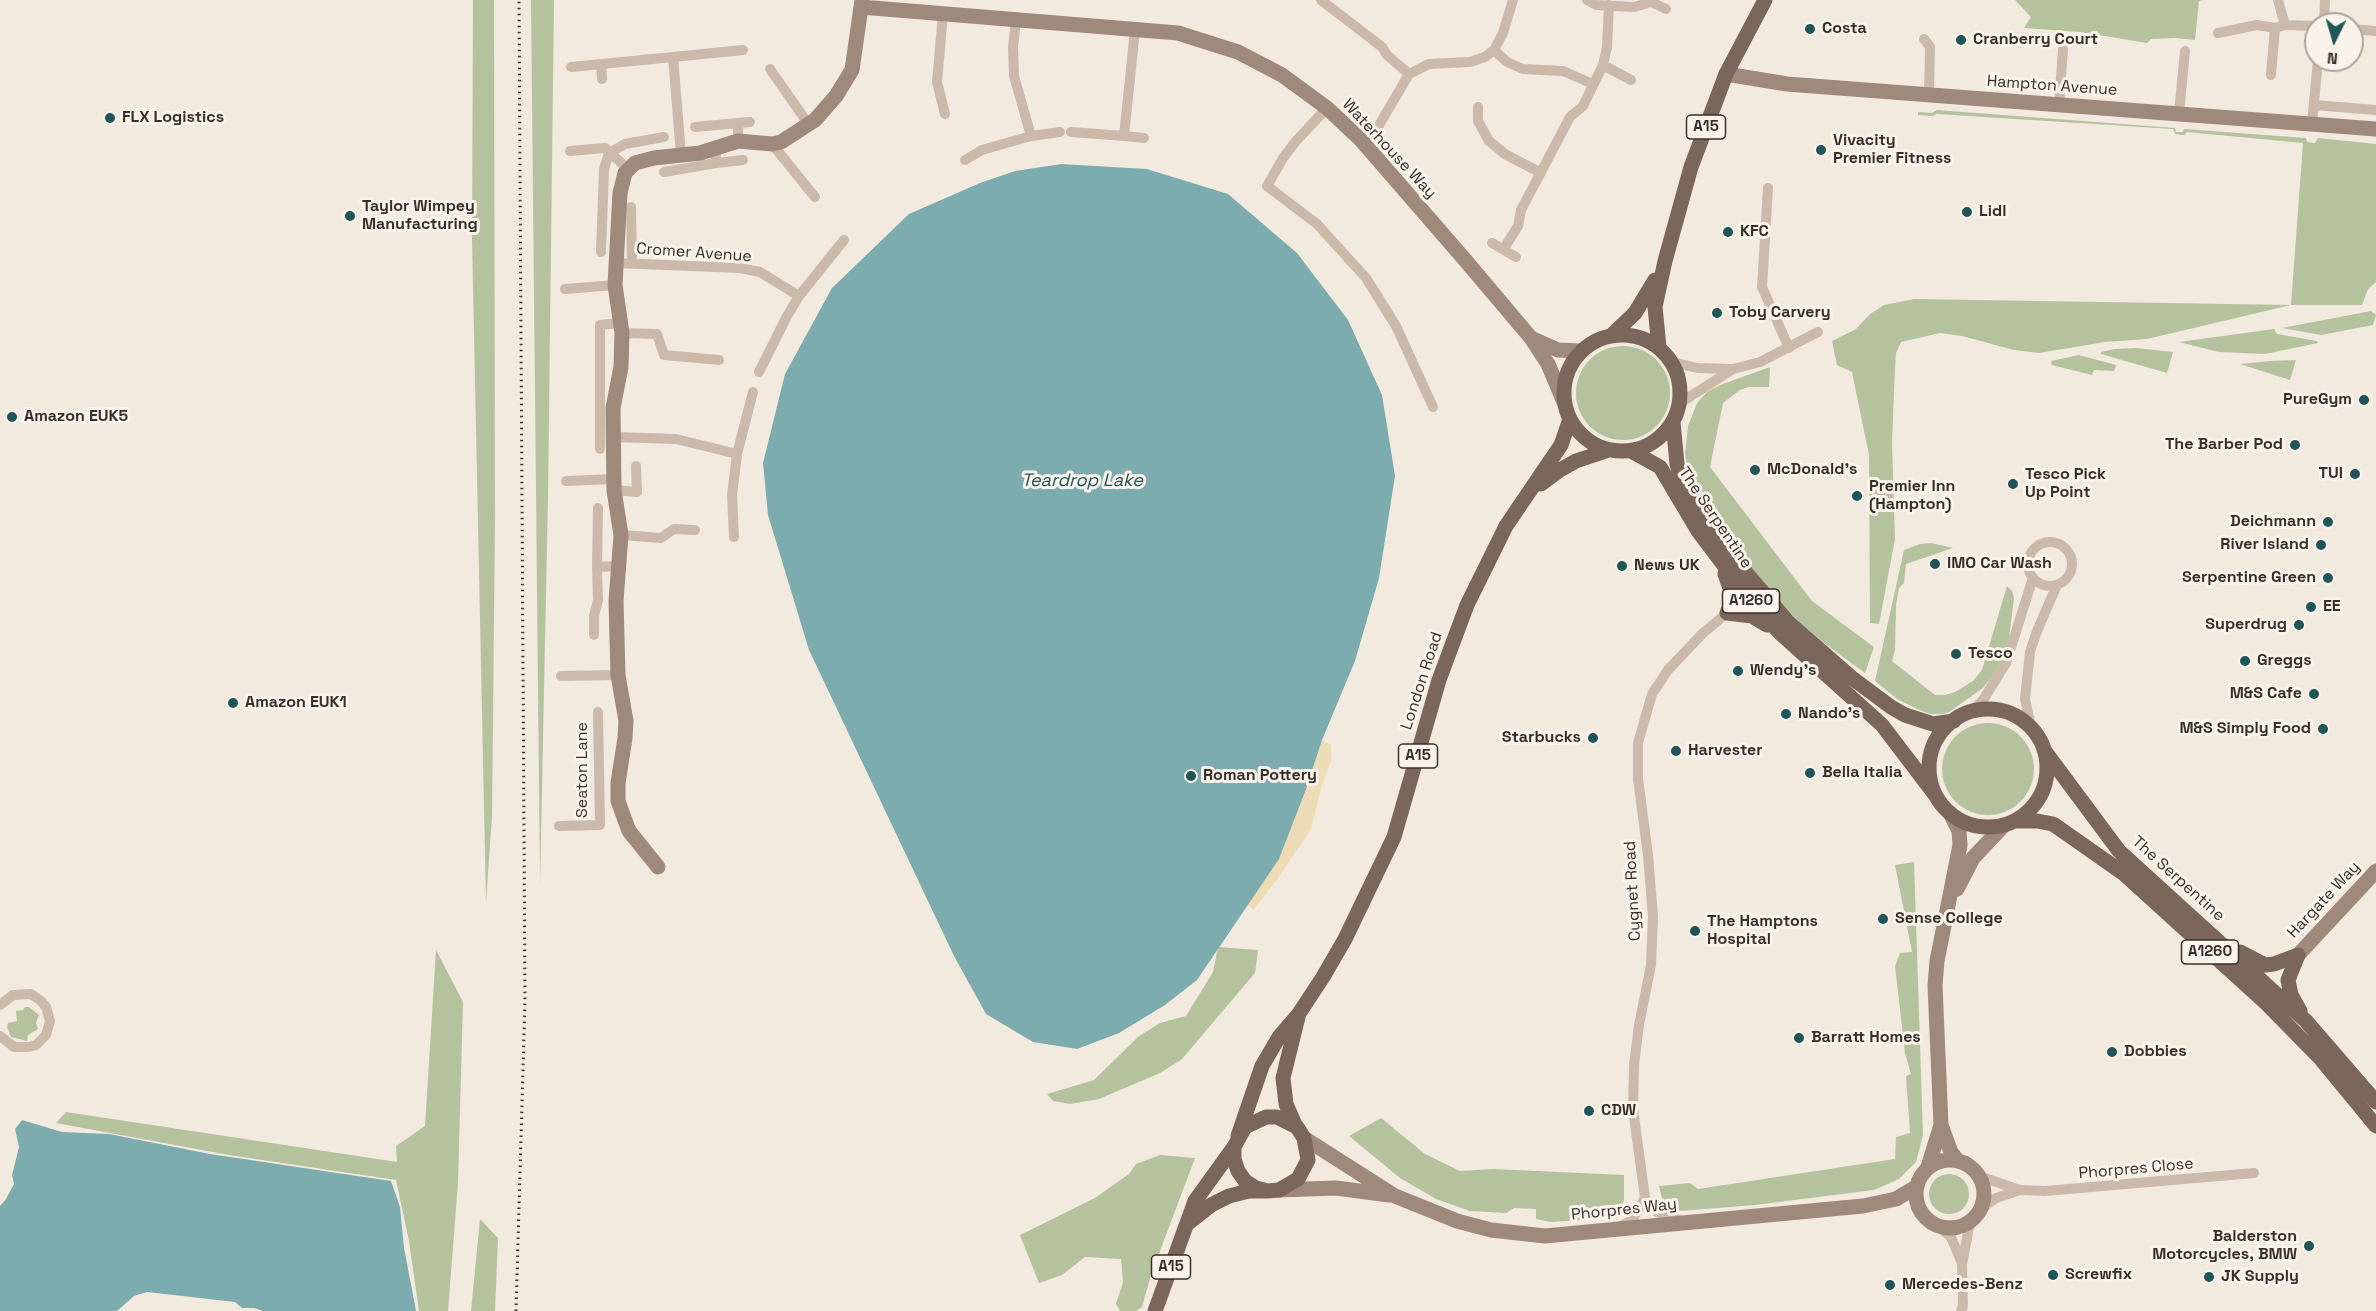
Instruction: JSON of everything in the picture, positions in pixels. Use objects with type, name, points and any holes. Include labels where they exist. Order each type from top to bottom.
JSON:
[{"type":"main road","name":"A15","points":[[1659,346],[1655,307],[1691,167],[1726,74],[1765,0]]},
{"type":"main road","name":"A15","points":[[1612,335],[1635,313],[1647,296],[1665,261]]},
{"type":"main road","points":[[1629,334],[1645,338],[1659,346],[1672,362],[1681,389],[1680,404],[1673,422],[1662,436],[1648,446],[1631,451],[1610,450],[1587,438],[1570,419],[1564,402],[1564,384],[1570,366],[1580,351],[1595,341],[1612,335],[1629,334]]},
{"type":"main road","name":"London Road","points":[[1155,1311],[1195,1201],[1236,1141],[1262,1066],[1279,1037],[1298,1015],[1345,939],[1394,837],[1439,680],[1467,605],[1506,526],[1561,445],[1570,419]]},
{"type":"main road","name":"The Serpentine","points":[[1673,422],[1677,464],[1682,481],[1720,542],[1789,623],[1852,678],[1905,715],[1933,724],[1954,721]]},
{"type":"main road","name":"London Road","points":[[1529,493],[1576,461],[1610,450]]},
{"type":"main road","name":"The Serpentine","points":[[1631,451],[1660,467],[1698,531],[1723,566],[1780,633],[1882,724],[1936,796]]},
{"type":"main road","points":[[1723,566],[1732,594],[1732,602],[1727,613],[1752,616],[1780,633]]},
{"type":"main road","points":[[2003,711],[2018,717],[2031,727],[2044,750],[2047,766],[2043,790],[2029,811],[2010,823],[1981,827],[1950,813],[1936,796],[1930,780],[1931,755],[1942,732],[1954,721],[1971,712],[2003,711]]},
{"type":"main road","name":"The Serpentine","points":[[2044,750],[2119,851],[2306,1021],[2376,1102]]},
{"type":"main road","name":"The Serpentine","points":[[2010,823],[2037,821],[2053,824],[2123,873],[2274,1011],[2320,1058],[2376,1126]]},
{"type":"main road","points":[[2221,942],[2265,965],[2298,955]]},
{"type":"main road","points":[[2298,955],[2288,980],[2291,995],[2306,1021]]},
{"type":"main road","name":"London Road","points":[[1298,1015],[1283,1078],[1286,1104],[1300,1133]]},
{"type":"main road","name":"A15","points":[[1236,1141],[1245,1127],[1255,1120],[1266,1117],[1277,1118],[1300,1133],[1308,1149],[1308,1160],[1304,1170],[1289,1186],[1273,1191]]},
{"type":"main road","points":[[1236,1141],[1234,1159],[1242,1176],[1256,1188],[1273,1191]]},
{"type":"main road","points":[[1187,1224],[1211,1205],[1229,1196],[1249,1191],[1273,1191]]},
{"type":"street","points":[[1321,0],[1360,25],[1382,46],[1387,55],[1409,74]]},
{"type":"street","points":[[1361,140],[1378,127],[1409,74],[1429,64],[1470,62],[1485,57],[1494,50],[1503,33],[1513,0]]},
{"type":"street","points":[[1587,0],[1596,5],[1634,7],[1650,2],[1665,9]]},
{"type":"street","points":[[2271,75],[2280,27],[2278,0]]},
{"type":"street","points":[[664,172],[716,156],[738,141],[772,144],[781,142],[808,125],[836,96],[852,70],[862,4]]},
{"type":"street","name":"Waterhouse Way","points":[[862,4],[943,14],[1178,33],[1238,52],[1282,75],[1327,108],[1361,140],[1530,338],[1548,364],[1564,402]]},
{"type":"street","points":[[1504,248],[1518,226],[1521,210],[1570,117],[1583,106],[1603,65],[1607,47],[1609,5]]},
{"type":"street","points":[[943,14],[937,82],[945,114]]},
{"type":"street","points":[[1016,20],[1013,47],[1014,76],[1031,136]]},
{"type":"street","points":[[2218,33],[2257,25],[2304,26]]},
{"type":"street","points":[[1124,136],[1135,30]]},
{"type":"street","points":[[1924,39],[1930,48],[1929,95]]},
{"type":"street","points":[[2060,106],[2063,49]]},
{"type":"street","points":[[571,67],[743,50]]},
{"type":"street","points":[[1494,50],[1507,62],[1523,69],[1563,71],[1593,84]]},
{"type":"street","points":[[2179,113],[2185,51]]},
{"type":"street","points":[[673,57],[681,155]]},
{"type":"street","points":[[602,64],[602,80]]},
{"type":"street","points":[[1603,65],[1631,80]]},
{"type":"street","points":[[770,69],[808,125]]},
{"type":"street","points":[[2312,123],[2317,72]]},
{"type":"street","name":"Hampton Avenue","points":[[1726,74],[1787,84],[2376,129]]},
{"type":"street","points":[[2314,105],[2376,110]]},
{"type":"street","points":[[1478,107],[1478,121],[1489,141],[1503,157],[1541,173]]},
{"type":"street","points":[[1327,108],[1289,149],[1267,186],[1317,224],[1366,278],[1396,326],[1433,401]]},
{"type":"street","points":[[695,127],[750,122]]},
{"type":"street","points":[[738,123],[738,141]]},
{"type":"street","points":[[965,160],[982,150],[1031,136],[1066,132],[1144,138]]},
{"type":"street","points":[[601,252],[604,169],[609,153],[625,144],[664,136]]},
{"type":"street","points":[[772,144],[815,197]]},
{"type":"street","points":[[570,151],[605,148],[628,169]]},
{"type":"street","points":[[658,867],[629,831],[618,801],[618,783],[626,730],[618,675],[616,602],[621,535],[614,485],[613,408],[618,382],[621,328],[615,285],[620,193],[624,173],[635,163],[681,155],[716,156],[743,160]]},
{"type":"street","points":[[1768,188],[1762,287],[1789,348]]},
{"type":"street","points":[[631,207],[632,263]]},
{"type":"street","points":[[759,372],[799,296],[844,240]]},
{"type":"street","points":[[1492,243],[1516,257]]},
{"type":"street","name":"Cromer Avenue","points":[[616,263],[740,268],[760,272],[799,296]]},
{"type":"street","points":[[566,290],[615,285]]},
{"type":"street","points":[[600,449],[600,325],[657,334],[664,355],[719,360]]},
{"type":"street","points":[[1672,362],[1697,368],[1733,369],[1760,362],[1818,332]]},
{"type":"street","name":"Waterhouse Way","points":[[1530,338],[1558,350],[1580,351]]},
{"type":"street","points":[[1680,404],[1733,369]]},
{"type":"street","points":[[599,380],[618,382]]},
{"type":"street","points":[[734,537],[732,495],[737,454],[753,392]]},
{"type":"street","points":[[614,437],[676,440],[737,454]]},
{"type":"street","points":[[566,481],[614,485],[637,492],[636,466]]},
{"type":"street","points":[[594,635],[594,616],[598,600],[598,508]]},
{"type":"street","points":[[621,535],[661,538],[674,529],[695,530]]},
{"type":"street","points":[[2031,727],[2025,699],[2030,652],[2045,610],[2058,585],[2068,577],[2072,566],[2070,554],[2057,543],[2044,543],[2034,550],[2028,565],[2033,578],[2044,585],[2058,585]]},
{"type":"street","points":[[597,567],[619,566]]},
{"type":"street","points":[[1971,712],[1983,700],[2006,663],[2033,578]]},
{"type":"street","name":"Cygnet Road","points":[[1645,1198],[1633,1109],[1634,1065],[1651,965],[1653,917],[1638,779],[1638,743],[1652,694],[1668,670],[1702,634],[1727,613]]},
{"type":"street","points":[[561,676],[618,675]]},
{"type":"street","name":"Seaton Lane","points":[[559,826],[600,825],[598,712]]},
{"type":"street","points":[[598,781],[618,783]]},
{"type":"street","points":[[1950,813],[1959,831],[1960,845],[1937,961],[1935,985],[1941,1125],[1928,1167],[1918,1180],[1915,1197],[1922,1215],[1951,1237],[1962,1264]]},
{"type":"street","points":[[1945,923],[1959,882],[1973,858],[2010,823]]},
{"type":"street","name":"Hargate Way","points":[[2298,955],[2376,871]]},
{"type":"street","points":[[0,1005],[13,995],[31,994],[46,1007],[50,1021],[46,1035],[36,1045],[14,1047],[0,1036]]},
{"type":"street","points":[[1941,1125],[1958,1161]]},
{"type":"street","name":"Phorpres Way","points":[[1300,1133],[1395,1196],[1457,1221],[1491,1230],[1545,1236],[1863,1206],[1896,1199],[1916,1187]]},
{"type":"street","points":[[1928,1167],[1947,1160],[1958,1161],[1973,1169],[1983,1186],[1984,1198],[1981,1209],[1970,1222],[1960,1227],[1938,1227]]},
{"type":"street","name":"Phorpres Close","points":[[1981,1209],[1996,1197],[2020,1190],[2111,1187],[2254,1173]]},
{"type":"street","name":"Phorpres Close","points":[[1979,1176],[2020,1190]]},
{"type":"street","name":"Phorpres Way","points":[[1273,1191],[1336,1188],[1395,1196]]},
{"type":"street","points":[[1611,1230],[1633,1219],[1645,1198],[1657,1212],[1668,1218],[1687,1221]]},
{"type":"street","name":"Phorpres Way","points":[[1863,1206],[1905,1208],[1922,1215]]},
{"type":"street","points":[[1611,1230],[1648,1231],[1702,1226],[1723,1221]]},
{"type":"street","points":[[1961,1311],[1963,1306],[1962,1264],[1970,1222]]},
{"type":"green space","points":[[473,0],[494,0],[495,520],[492,817],[486,902],[472,240]]},
{"type":"green space","points":[[531,0],[554,0],[548,496],[540,886]]},
{"type":"green space","points":[[2015,0],[2203,0],[2199,1],[2195,40],[2151,39],[2147,43],[2080,32],[2024,28],[2031,17]]},
{"type":"green space","points":[[1937,110],[2175,128],[2176,132],[2183,132],[2184,129],[2306,138],[2307,142],[2315,143],[2318,138],[2376,144],[2376,282],[2368,289],[2362,305],[2291,305],[2303,143],[2187,132],[2184,135],[2175,134],[2173,129],[1937,114],[1918,115],[1918,112],[1932,113]]},
{"type":"green space","points":[[1914,299],[2291,305],[2147,339],[2105,342],[2039,353],[2014,350],[1962,336],[1940,333],[1901,342],[1896,353],[1892,442],[1895,539],[1879,624],[1870,623],[1869,455],[1852,372],[1837,365],[1832,341],[1856,329],[1870,314],[1884,305]]},
{"type":"green space","points":[[2371,311],[2376,315],[2373,325],[2321,335],[2282,328]]},
{"type":"green space","points":[[2274,329],[2277,334],[2318,343],[2265,354],[2219,352],[2179,342]]},
{"type":"green space","points":[[1623,346],[1641,350],[1656,360],[1666,375],[1670,393],[1666,411],[1656,426],[1641,436],[1623,440],[1605,436],[1590,426],[1580,411],[1576,393],[1580,375],[1590,360],[1605,350]]},
{"type":"green space","points":[[2137,348],[2173,352],[2167,373],[2101,354],[2101,352],[2115,349]]},
{"type":"green space","points":[[2079,355],[2116,365],[2114,371],[2094,370],[2092,375],[2052,365],[2051,361]]},
{"type":"green space","points":[[2296,360],[2290,380],[2240,364],[2270,361]]},
{"type":"green space","points":[[1770,367],[1769,387],[1749,387],[1740,390],[1723,403],[1710,467],[1812,601],[1874,647],[1865,673],[1795,618],[1744,562],[1703,504],[1688,470],[1685,454],[1688,426],[1697,403],[1707,392],[1720,385]]},
{"type":"green space","points":[[1931,543],[1953,548],[1906,564],[1904,583],[1899,588],[1896,605],[1895,650],[1892,661],[1935,695],[1955,692],[1973,681],[1982,670],[2007,586],[2014,598],[2009,638],[2000,666],[1983,688],[1943,714],[1930,714],[1915,708],[1897,699],[1875,681],[1904,550]]},
{"type":"green space","points":[[1988,723],[2006,727],[2020,737],[2030,751],[2034,769],[2030,787],[2020,801],[2006,811],[1988,815],[1970,811],[1956,801],[1946,787],[1942,769],[1946,751],[1956,737],[1970,727]]},
{"type":"green space","points":[[1914,862],[1923,1135],[1916,1162],[1899,1179],[1874,1190],[1755,1205],[1680,1211],[1662,1198],[1659,1186],[1690,1183],[1698,1189],[1895,1159],[1896,1137],[1910,1133],[1906,1076],[1911,1074],[1905,1053],[1895,966],[1900,953],[1912,952],[1895,865]]},
{"type":"green space","points":[[1218,947],[1258,950],[1255,973],[1182,1059],[1160,1073],[1099,1099],[1070,1104],[1053,1101],[1047,1094],[1094,1080],[1138,1037],[1160,1023],[1186,1016],[1213,972]]},
{"type":"green space","points":[[436,950],[463,1002],[458,1183],[448,1311],[419,1311],[409,1241],[396,1180],[229,1155],[56,1123],[66,1112],[397,1162],[396,1146],[425,1126]]},
{"type":"green space","points":[[29,1007],[39,1015],[36,1023],[38,1029],[28,1035],[27,1041],[11,1037],[7,1027],[8,1023],[17,1021],[16,1011],[23,1010]]},
{"type":"green space","points":[[1381,1118],[1425,1154],[1460,1171],[1493,1169],[1624,1175],[1624,1200],[1618,1218],[1550,1222],[1536,1219],[1536,1209],[1514,1208],[1506,1213],[1470,1211],[1436,1199],[1400,1178],[1349,1136]]},
{"type":"green space","points":[[1160,1155],[1195,1158],[1151,1275],[1142,1307],[1136,1311],[1120,1311],[1116,1304],[1123,1282],[1121,1259],[1085,1257],[1062,1275],[1039,1283],[1020,1235],[1095,1198],[1129,1174],[1136,1164]]},
{"type":"green space","points":[[1949,1174],[1963,1180],[1969,1194],[1963,1208],[1949,1214],[1935,1208],[1929,1194],[1935,1180]]},
{"type":"green space","points":[[480,1219],[498,1238],[495,1311],[471,1311]]},
{"type":"sand","points":[[1322,740],[1331,745],[1331,761],[1322,785],[1311,829],[1276,881],[1253,910],[1247,903],[1279,859]]},
{"type":"water","name":"Teardrop Lake","points":[[1061,164],[1147,169],[1228,194],[1297,253],[1348,320],[1382,395],[1395,476],[1379,578],[1355,661],[1322,740],[1279,859],[1197,980],[1165,1005],[1119,1033],[1077,1049],[1033,1042],[986,1014],[954,956],[809,650],[768,515],[763,463],[785,374],[832,288],[909,214],[980,183],[1015,171]]},
{"type":"water","points":[[22,1120],[62,1132],[109,1134],[210,1154],[391,1181],[400,1207],[404,1248],[416,1311],[263,1311],[242,1308],[235,1302],[147,1292],[134,1296],[117,1311],[0,1311],[0,1206],[14,1184],[12,1175],[19,1147],[15,1129]]},
{"type":"railway","points":[[516,1311],[525,1000],[519,0]]},
{"type":"place","name":"Costa","points":[[1810,29]]},
{"type":"place","name":"Cranberry Court","points":[[1961,40]]},
{"type":"place","name":"FLX Logistics","points":[[110,118]]},
{"type":"place","name":"Vivacity Premier Fitness","points":[[1821,150]]},
{"type":"place","name":"Lidl","points":[[1967,212]]},
{"type":"place","name":"Taylor Wimpey Manufacturing","points":[[350,216]]},
{"type":"place","name":"KFC","points":[[1728,232]]},
{"type":"place","name":"Toby Carvery","points":[[1717,313]]},
{"type":"place","name":"PureGym","points":[[2364,400]]},
{"type":"place","name":"Amazon EUK5","points":[[12,417]]},
{"type":"place","name":"The Barber Pod","points":[[2295,445]]},
{"type":"place","name":"McDonald's","points":[[1755,470]]},
{"type":"place","name":"TUI","points":[[2355,474]]},
{"type":"place","name":"Tesco Pick Up Point","points":[[2013,484]]},
{"type":"place","name":"Premier Inn (Hampton)","points":[[1857,496]]},
{"type":"place","name":"Deichmann","points":[[2328,522]]},
{"type":"place","name":"River Island","points":[[2321,545]]},
{"type":"place","name":"IMO Car Wash","points":[[1935,564]]},
{"type":"place","name":"News UK","points":[[1622,566]]},
{"type":"place","name":"Serpentine Green","points":[[2328,578]]},
{"type":"place","name":"EE","points":[[2311,607]]},
{"type":"place","name":"Superdrug","points":[[2299,625]]},
{"type":"place","name":"Tesco","points":[[1956,654]]},
{"type":"place","name":"Greggs","points":[[2245,661]]},
{"type":"place","name":"Wendy's","points":[[1738,671]]},
{"type":"place","name":"M&S Cafe","points":[[2314,694]]},
{"type":"place","name":"Amazon EUK1","points":[[233,703]]},
{"type":"place","name":"Nando's","points":[[1786,714]]},
{"type":"place","name":"M&S Simply Food","points":[[2323,729]]},
{"type":"place","name":"Starbucks","points":[[1593,738]]},
{"type":"place","name":"Harvester","points":[[1676,751]]},
{"type":"place","name":"Bella Italia","points":[[1810,773]]},
{"type":"place","name":"Roman Pottery","points":[[1191,776]]},
{"type":"place","name":"Sense College","points":[[1883,919]]},
{"type":"place","name":"The Hamptons Hospital","points":[[1695,931]]},
{"type":"place","name":"Barratt Homes","points":[[1799,1038]]},
{"type":"place","name":"Dobbies","points":[[2112,1052]]},
{"type":"place","name":"CDW","points":[[1589,1111]]},
{"type":"place","name":"Balderston Motorcycles, BMW","points":[[2309,1246]]},
{"type":"place","name":"Screwfix","points":[[2053,1275]]},
{"type":"place","name":"JK Supply","points":[[2209,1277]]},
{"type":"place","name":"Mercedes-Benz","points":[[1890,1285]]}]
